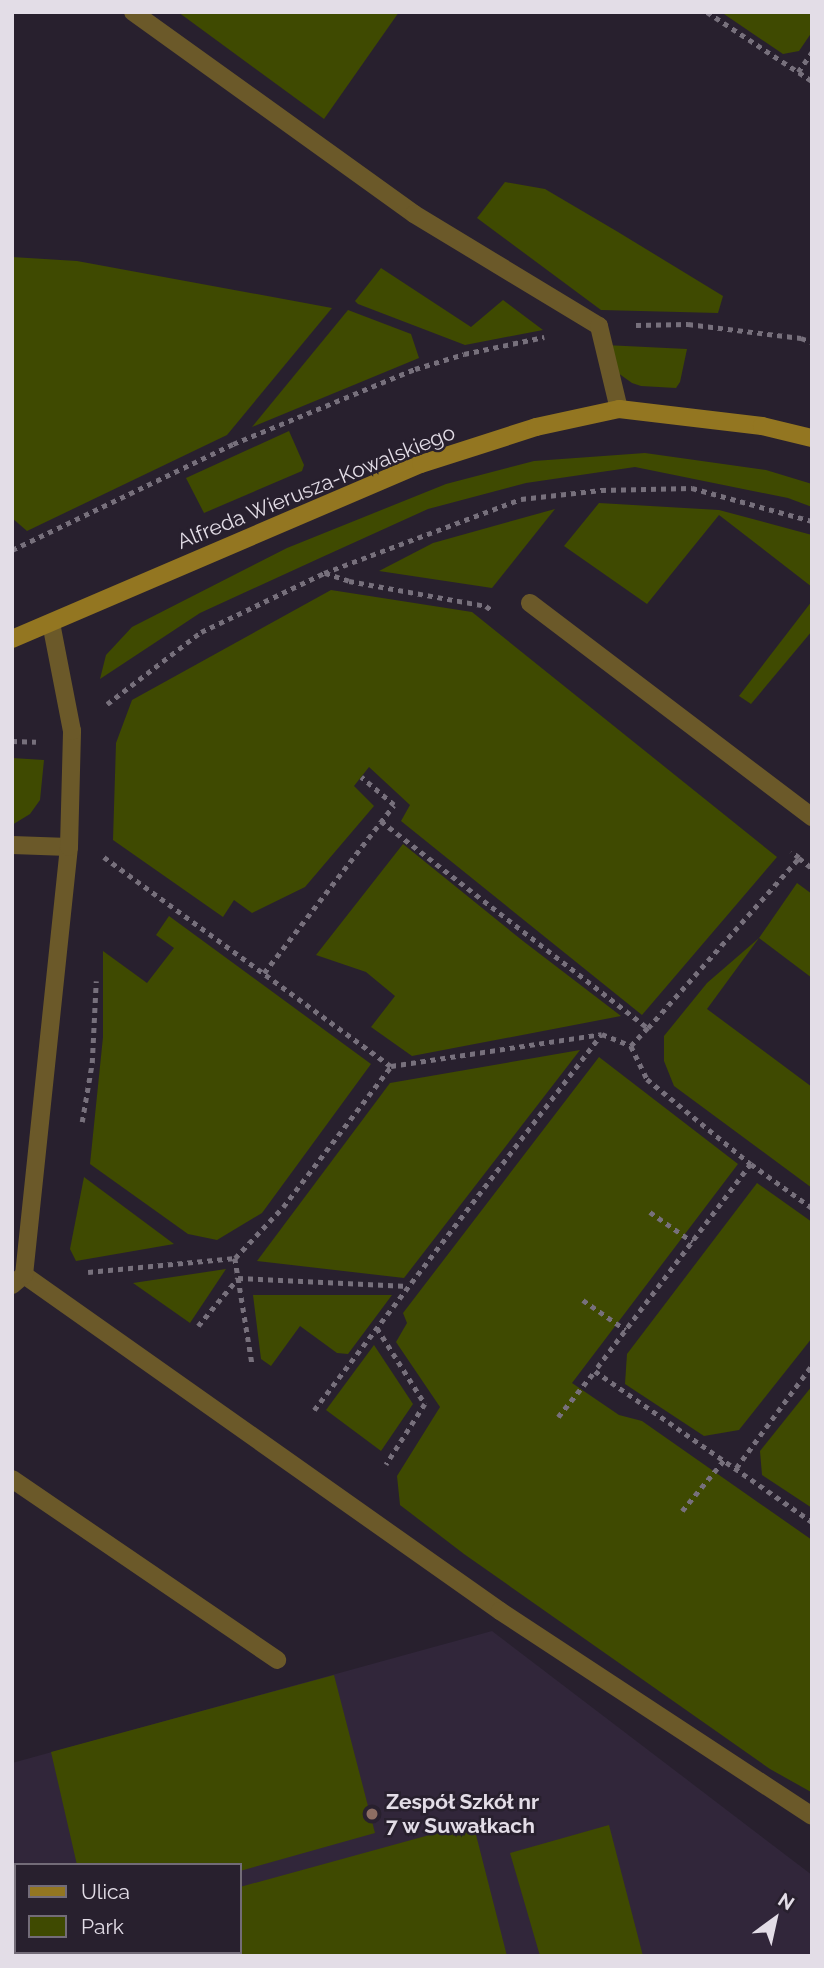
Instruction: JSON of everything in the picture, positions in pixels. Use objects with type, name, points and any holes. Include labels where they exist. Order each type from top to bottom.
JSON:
[{"type":"street","points":[[133,12],[414,214],[599,326],[619,409]]},
{"type":"street","name":"Alfreda Wierusza-Kowalskiego","points":[[12,639],[421,464],[536,427],[619,409],[762,426],[812,438]]},
{"type":"street","points":[[530,603],[812,817]]},
{"type":"street","points":[[51,624],[72,731],[69,847],[18,1280],[500,1611],[812,1816]]},
{"type":"street","points":[[12,845],[69,847]]},
{"type":"street","points":[[12,1479],[277,1660]]},
{"type":"path","points":[[707,12],[812,81]]},
{"type":"path","points":[[798,72],[812,52]]},
{"type":"path","points":[[12,550],[233,444],[415,369],[464,354],[599,326],[688,324],[801,338],[812,342]]},
{"type":"path","points":[[12,741],[46,742],[72,731],[201,632],[324,573],[521,499],[587,492],[692,488],[812,521]]},
{"type":"path","points":[[324,573],[349,581],[486,606],[497,614]]},
{"type":"path","points":[[106,717],[107,704]]},
{"type":"path","points":[[264,974],[394,805],[360,777]]},
{"type":"path","points":[[381,821],[648,1028]]},
{"type":"path","points":[[789,849],[812,868]]},
{"type":"path","points":[[100,866],[100,855],[391,1066]]},
{"type":"path","points":[[631,1046],[799,858]]},
{"type":"path","points":[[80,1129],[92,1063],[97,967]]},
{"type":"path","points":[[314,1410],[601,1034]]},
{"type":"path","points":[[86,1272],[235,1258],[283,1207],[391,1066],[601,1034],[631,1046],[647,1079],[751,1164],[812,1209]]},
{"type":"path","points":[[558,1417],[751,1164]]},
{"type":"path","points":[[650,1212],[692,1242]]},
{"type":"path","points":[[235,1258],[253,1363]]},
{"type":"path","points":[[238,1278],[409,1286]]},
{"type":"path","points":[[198,1326],[238,1278]]},
{"type":"path","points":[[583,1300],[626,1330]]},
{"type":"path","points":[[377,1328],[425,1404],[386,1465]]},
{"type":"path","points":[[736,1468],[812,1366]]},
{"type":"path","points":[[595,1371],[812,1522]]},
{"type":"path","points":[[682,1511],[724,1460]]},
{"type":"shaded area","name":"Zespół Szkół nr 7 w Suwałkach","points":[[492,1631],[812,1875],[812,1956],[12,1956],[12,1763]]},
{"type":"green space","points":[[178,12],[399,12],[324,119]]},
{"type":"green space","points":[[721,12],[812,12],[812,32],[799,51],[783,54]]},
{"type":"green space","points":[[505,182],[545,189],[723,296],[718,313],[601,310],[477,218]]},
{"type":"green space","points":[[12,257],[77,261],[332,308],[227,435],[27,531],[12,518]]},
{"type":"green space","points":[[381,268],[471,327],[503,300],[543,330],[465,345],[358,304],[355,301]]},
{"type":"green space","points":[[348,310],[411,334],[419,358],[252,427]]},
{"type":"green space","points":[[605,345],[687,349],[680,382],[676,388],[632,383],[618,373]]},
{"type":"green space","points":[[289,431],[304,465],[302,471],[204,513],[186,478]]},
{"type":"green space","points":[[645,453],[766,470],[812,484],[812,507],[788,498],[635,467],[526,483],[428,509],[200,613],[100,679],[106,655],[132,627],[287,548],[446,484],[534,461]]},
{"type":"green space","points":[[599,503],[719,510],[812,535],[812,587],[719,515],[647,604],[564,546]]},
{"type":"green space","points":[[555,509],[492,588],[379,571],[433,543]]},
{"type":"green space","points":[[331,590],[472,612],[777,857],[642,1015],[401,821],[410,805],[369,767],[354,786],[374,806],[305,887],[252,913],[234,900],[223,917],[113,840],[116,743],[132,700]]},
{"type":"green space","points":[[812,601],[812,631],[751,704],[739,696]]},
{"type":"green space","points":[[12,758],[44,760],[40,800],[30,814],[12,825]]},
{"type":"green space","points":[[403,844],[621,1016],[412,1056],[371,1027],[395,996],[366,972],[316,955]]},
{"type":"green space","points":[[797,883],[812,894],[812,978],[759,938]]},
{"type":"green space","points":[[169,916],[371,1064],[262,1213],[217,1240],[188,1234],[90,1164],[103,1037],[103,951],[147,983],[174,948],[156,935]]},
{"type":"green space","points":[[759,938],[707,1009],[812,1087],[812,1188],[674,1086],[664,1061],[664,1036],[707,983]]},
{"type":"green space","points":[[580,1050],[404,1278],[257,1261],[390,1083]]},
{"type":"green space","points":[[599,1057],[738,1164],[572,1383],[619,1415],[642,1421],[812,1540],[811,1792],[770,1769],[464,1554],[400,1505],[397,1476],[440,1407],[396,1342],[407,1323],[403,1313]]},
{"type":"green space","points":[[84,1177],[174,1244],[76,1261],[70,1249]]},
{"type":"green space","points":[[757,1183],[812,1222],[812,1338],[739,1430],[704,1436],[625,1384],[627,1354]]},
{"type":"green space","points":[[226,1269],[190,1323],[133,1283]]},
{"type":"green space","points":[[253,1295],[392,1295],[348,1354],[337,1353],[300,1326],[271,1366],[261,1359]]},
{"type":"green space","points":[[374,1345],[413,1404],[381,1451],[326,1410]]},
{"type":"green space","points":[[812,1386],[812,1508],[762,1475],[760,1451]]},
{"type":"green space","points":[[334,1675],[375,1833],[242,1870],[242,1863],[77,1863],[51,1752]]},
{"type":"green space","points":[[473,1823],[507,1956],[118,1956],[242,1954],[242,1886]]},
{"type":"green space","points":[[609,1825],[643,1956],[540,1956],[510,1853]]},
{"type":"place","name":"Zespół Szkół nr 7 w Suwałkach","points":[[372,1814]]}]
